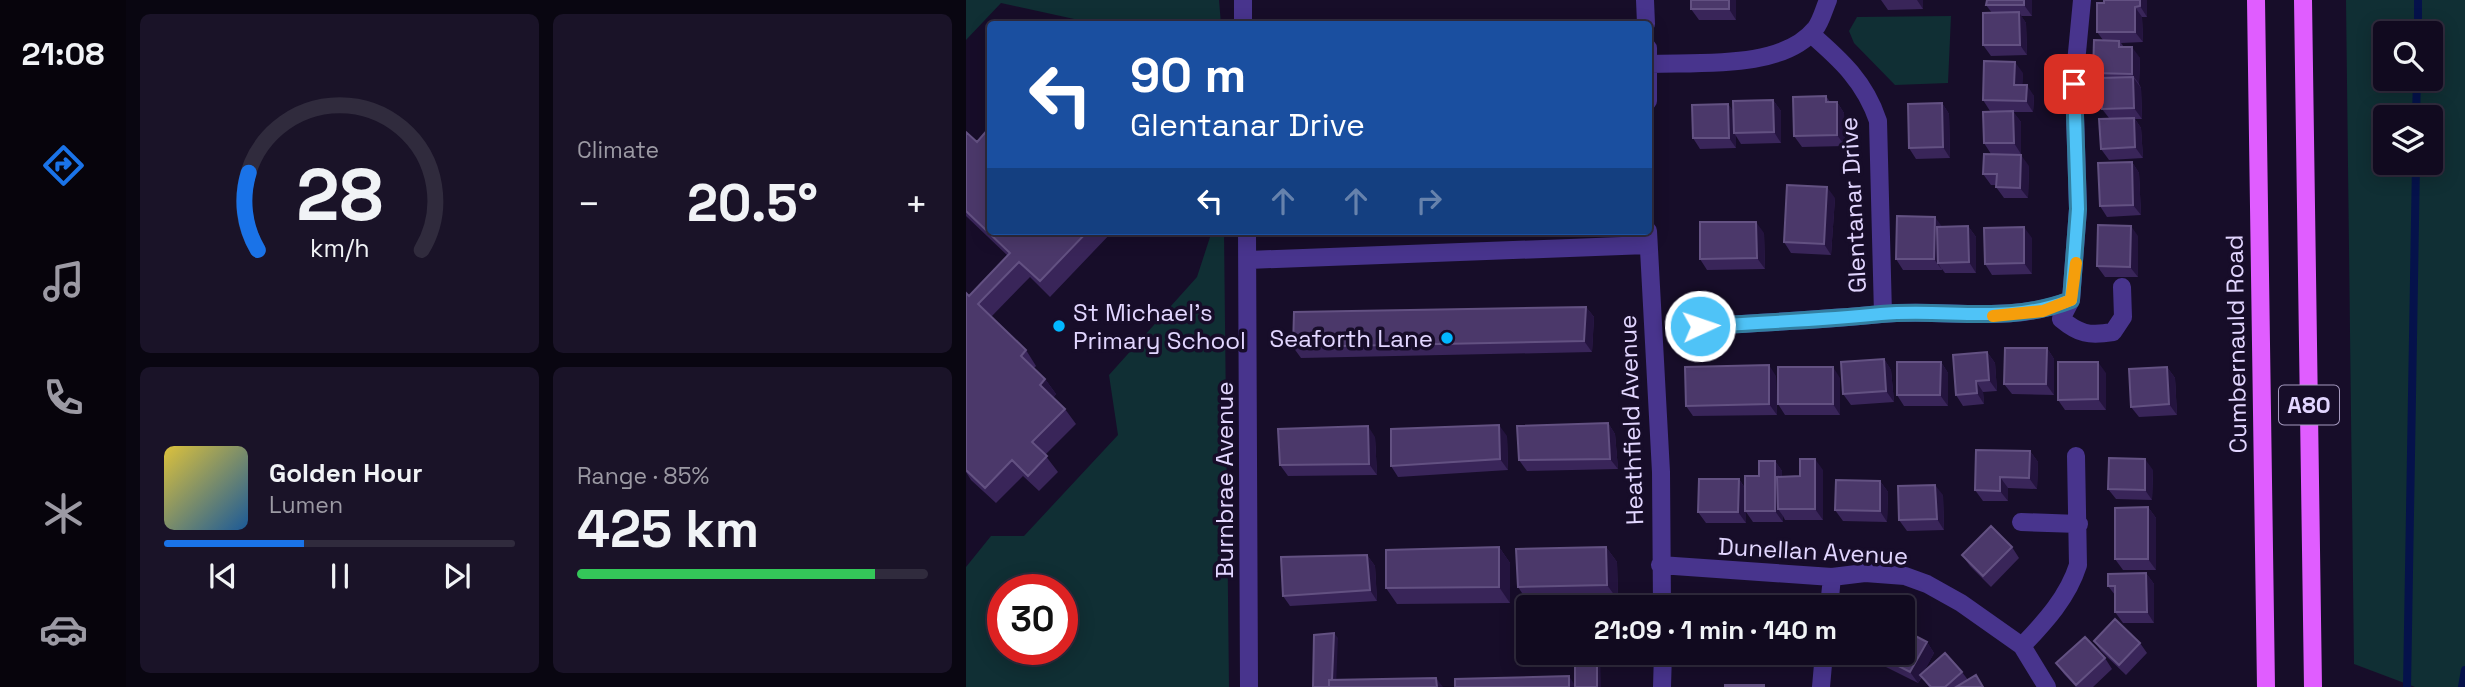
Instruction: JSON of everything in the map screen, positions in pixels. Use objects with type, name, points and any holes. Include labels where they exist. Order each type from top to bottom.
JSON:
[{"type":"main road","name":"Cumbernauld Road","points":[[2256,0],[2266,687]]},
{"type":"main road","name":"A80","points":[[2303,0],[2313,687]]},
{"type":"street","points":[[1242,0],[1243,21]]},
{"type":"street","points":[[1645,0],[1646,21]]},
{"type":"street","points":[[1652,56],[1736,61],[1787,50],[1817,27],[1828,0]]},
{"type":"street","points":[[2082,0],[2074,84],[2078,209],[2071,300],[2061,319],[2076,331],[2090,336],[2113,332],[2123,317],[2122,287]]},
{"type":"street","name":"Glentanar Drive","points":[[1811,34],[1856,75],[1871,100],[1878,121],[1883,314]]},
{"type":"street","name":"Burnbrae Avenue","points":[[1247,235],[1250,687]]},
{"type":"street","points":[[1248,260],[1648,238]]},
{"type":"street","name":"Heathfield Avenue","points":[[1648,238],[1661,460],[1661,595]]},
{"type":"street","name":"Glentanar Drive","points":[[1700,326],[1850,319],[1883,314],[1996,316],[2043,311],[2071,300]]},
{"type":"street","points":[[2022,646],[2073,582],[2078,565],[2076,456]]},
{"type":"street","points":[[2021,522],[2079,524]]},
{"type":"street","name":"Dunellan Avenue","points":[[1660,565],[1832,577],[1865,573],[1905,576],[1927,584],[1961,603],[2022,646],[2047,687]]},
{"type":"street","points":[[1830,595],[1832,577]]},
{"type":"street","points":[[1662,687],[1663,665]]},
{"type":"street","points":[[1821,687],[1823,665]]},
{"type":"green space","points":[[966,0],[1219,0],[1221,21],[1083,21],[1001,3],[966,40]]},
{"type":"green space","points":[[2346,0],[2465,0],[2465,687],[2415,687],[2354,664]]},
{"type":"green space","points":[[1951,16],[1948,83],[1895,85],[1854,43],[1849,31],[1857,17]]},
{"type":"green space","points":[[1211,235],[1224,235],[1229,687],[966,687],[966,567],[991,536],[1024,536],[1118,435],[1109,375],[1197,277]]},
{"type":"building","points":[[1691,0],[1729,0],[1729,9],[1691,9]]},
{"type":"building","points":[[1987,0],[2024,0],[2024,5],[1986,5]]},
{"type":"building","points":[[2104,0],[2140,0],[2140,6],[2135,7],[2135,32],[2097,32],[2097,3],[2104,3]]},
{"type":"building","points":[[2019,12],[2020,45],[1983,45],[1983,13]]},
{"type":"building","points":[[2094,40],[2119,41],[2119,47],[2132,47],[2132,74],[2093,73]]},
{"type":"building","points":[[1984,61],[2015,62],[2014,85],[2027,85],[2026,101],[1983,100]]},
{"type":"building","points":[[2133,77],[2134,108],[2102,109],[2101,78]]},
{"type":"building","points":[[1826,96],[1826,102],[1837,102],[1837,135],[1794,136],[1793,97]]},
{"type":"building","points":[[1773,100],[1774,132],[1734,133],[1733,101]]},
{"type":"building","points":[[1942,103],[1943,147],[1909,148],[1908,104]]},
{"type":"building","points":[[1728,104],[1729,138],[1693,138],[1692,105]]},
{"type":"building","points":[[2013,111],[2014,143],[1984,143],[1983,112]]},
{"type":"building","points":[[2134,118],[2135,147],[2101,149],[2099,119]]},
{"type":"building","points":[[987,130],[987,231],[966,211],[966,132],[977,142]]},
{"type":"building","points":[[1984,154],[2021,155],[2020,188],[1996,187],[1997,174],[1983,174]]},
{"type":"building","points":[[2132,162],[2133,205],[2100,206],[2098,163]]},
{"type":"building","points":[[1787,185],[1827,187],[1824,244],[1784,242]]},
{"type":"building","points":[[1897,216],[1935,217],[1934,259],[1896,259]]},
{"type":"building","points":[[1700,222],[1756,222],[1757,258],[1700,259]]},
{"type":"building","points":[[2098,225],[2131,226],[2130,267],[2097,266]]},
{"type":"building","points":[[1968,226],[1969,262],[1938,263],[1937,227]]},
{"type":"building","points":[[2024,227],[2024,263],[1985,264],[1984,228]]},
{"type":"building","points":[[991,235],[1084,235],[1040,281],[1019,262],[978,304],[1026,350],[1021,356],[1045,379],[1040,385],[1065,409],[1032,442],[1047,456],[1028,476],[1012,460],[985,488],[966,470],[966,293],[969,296],[1010,253]]},
{"type":"building","name":"Seaforth Lane","points":[[1586,307],[1584,341],[1293,347],[1294,312]]},
{"type":"building","points":[[2005,348],[2047,348],[2046,384],[2004,384]]},
{"type":"building","points":[[1987,352],[1989,380],[1976,381],[1977,393],[1956,395],[1953,355]]},
{"type":"building","points":[[1884,359],[1886,391],[1843,394],[1841,362]]},
{"type":"building","points":[[1897,362],[1941,362],[1940,395],[1897,395]]},
{"type":"building","points":[[2058,362],[2098,362],[2098,399],[2058,400]]},
{"type":"building","points":[[1769,365],[1769,404],[1686,406],[1685,367]]},
{"type":"building","points":[[1778,367],[1833,367],[1833,404],[1778,404]]},
{"type":"building","points":[[2167,367],[2169,404],[2131,407],[2129,369]]},
{"type":"building","points":[[1608,423],[1610,459],[1519,460],[1517,426]]},
{"type":"building","points":[[1499,425],[1500,459],[1391,466],[1391,429]]},
{"type":"building","points":[[1368,426],[1369,464],[1280,465],[1278,429]]},
{"type":"building","points":[[1976,450],[2030,451],[2029,478],[2000,477],[2000,491],[1975,490]]},
{"type":"building","points":[[2109,458],[2145,459],[2145,490],[2108,489]]},
{"type":"building","points":[[1800,459],[1815,459],[1815,509],[1778,509],[1777,477],[1800,476]]},
{"type":"building","points":[[1759,461],[1775,461],[1775,511],[1745,511],[1745,476],[1759,476]]},
{"type":"building","points":[[1699,479],[1739,479],[1738,512],[1698,512]]},
{"type":"building","points":[[1836,480],[1880,481],[1880,511],[1835,510]]},
{"type":"building","points":[[1935,485],[1937,519],[1899,520],[1898,486]]},
{"type":"building","points":[[2148,507],[2148,559],[2115,559],[2115,508]]},
{"type":"building","points":[[1991,526],[2012,547],[1983,576],[1962,555]]},
{"type":"building","points":[[1499,547],[1499,587],[1386,588],[1386,550]]},
{"type":"building","points":[[1606,547],[1607,585],[1518,587],[1516,549]]},
{"type":"building","points":[[1367,555],[1370,590],[1283,596],[1281,557]]},
{"type":"building","points":[[2146,573],[2147,612],[2115,612],[2115,586],[2108,586],[2108,574]]},
{"type":"building","points":[[2115,619],[2140,643],[2119,665],[2094,641]]},
{"type":"building","points":[[1334,633],[1332,680],[1329,680],[1329,687],[1313,687],[1314,635]]},
{"type":"building","points":[[1915,636],[1927,642],[1915,663]]},
{"type":"building","points":[[2085,637],[2105,658],[2076,685],[2056,663]]},
{"type":"building","points":[[1945,653],[1962,672],[1945,687],[1931,687],[1920,675]]},
{"type":"building","points":[[1575,665],[1597,665],[1597,687],[1575,687]]},
{"type":"building","points":[[1896,665],[1914,665],[1910,672]]},
{"type":"building","points":[[1976,675],[1983,687],[1956,687]]},
{"type":"building","points":[[1569,676],[1569,687],[1455,687],[1455,679]]},
{"type":"building","points":[[1436,678],[1437,687],[1329,687],[1329,680]]},
{"type":"building","points":[[1764,685],[1764,687],[1725,687]]},
{"type":"waterway","points":[[2418,0],[2418,21]]},
{"type":"waterway","points":[[2416,105],[2417,91]]},
{"type":"waterway","points":[[2407,687],[2416,175]]},
{"type":"waterway","points":[[2462,687],[2465,670]]},
{"type":"slow traffic","points":[[1993,316],[2043,311],[2071,300],[2076,263]]},
{"type":"place","name":"St Michael's Primary School","points":[[1059,326]]},
{"type":"place","name":"Seaforth Lane","points":[[1447,338]]},
{"type":"route","points":[[1700,326],[1850,319],[1883,314],[1996,316],[2043,311],[2071,300],[2078,209],[2074,84]]}]
